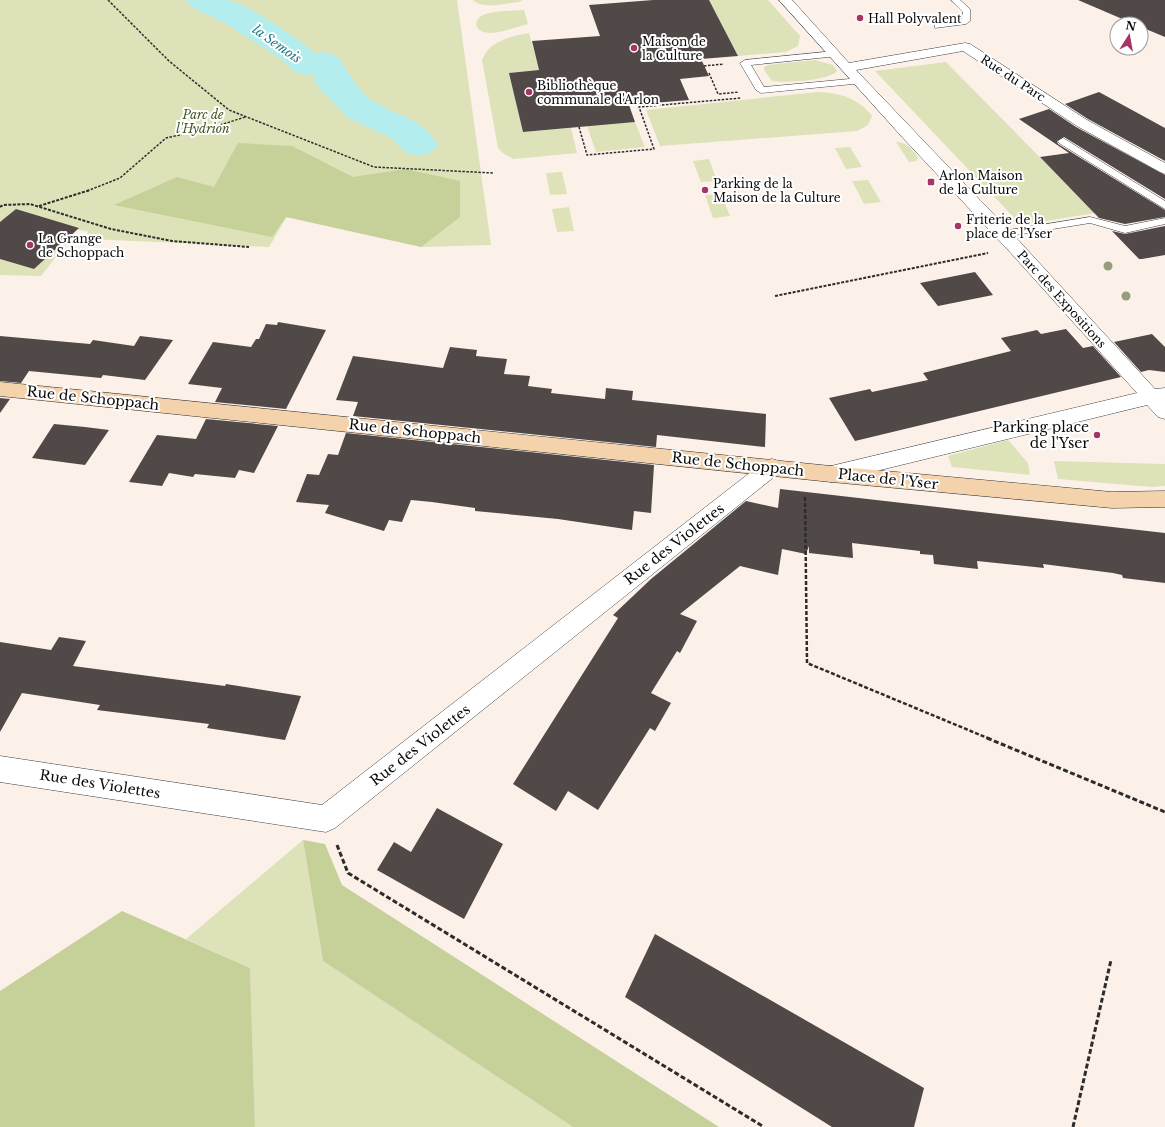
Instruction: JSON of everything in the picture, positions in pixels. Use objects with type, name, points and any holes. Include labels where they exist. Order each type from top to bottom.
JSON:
[{"type":"main road","name":"Rue de Schoppach","points":[[0,388],[831,474]]},
{"type":"main road","name":"Place de l'Yser","points":[[831,474],[1112,500],[1165,499]]},
{"type":"street","name":"Parc des Expositions","points":[[785,0],[951,181],[1158,395],[1165,412]]},
{"type":"street","name":"Rue du Parc","points":[[847,67],[965,47],[1082,123],[1165,169]]},
{"type":"street","name":"Place de l'Yser","points":[[831,474],[1158,395]]},
{"type":"street","name":"Rue des Violettes","points":[[0,769],[326,819],[772,467]]},
{"type":"lane","points":[[938,26],[966,21],[967,11],[955,0]]},
{"type":"lane","points":[[835,54],[745,63],[761,90],[860,81]]},
{"type":"lane","points":[[1063,141],[1165,206]]},
{"type":"lane","points":[[1003,234],[1090,220],[1125,230],[1165,222]]},
{"type":"path","points":[[108,0],[169,61],[229,110],[374,167],[493,173]]},
{"type":"path","points":[[579,127],[587,155],[654,149],[639,107],[748,98]]},
{"type":"path","points":[[39,206],[90,190],[120,178],[166,138],[211,128],[245,117]]},
{"type":"path","points":[[0,207],[3,205],[30,204],[111,229],[172,241],[249,247]]},
{"type":"path","points":[[775,296],[1015,247]]},
{"type":"path","points":[[805,471],[807,663],[1165,812]]},
{"type":"path","points":[[326,819],[348,873],[764,1127]]},
{"type":"path","points":[[1073,1127],[1111,960]]},
{"type":"green space","name":"Parc de l'Hydrion","points":[[0,0],[457,0],[491,245],[421,247],[303,189],[269,247],[90,239],[87,231],[77,230],[79,228],[16,209],[0,222]]},
{"type":"green space","points":[[473,0],[523,0],[519,2],[483,5]]},
{"type":"green space","points":[[709,0],[768,0],[800,36],[798,46],[786,52],[738,56]]},
{"type":"green space","points":[[524,10],[528,24],[494,33],[484,32],[477,28],[476,25],[478,19],[486,14],[500,11]]},
{"type":"green space","points":[[529,33],[539,70],[510,73],[523,132],[571,128],[577,153],[513,159],[504,154],[498,148],[482,60],[490,48],[501,40]]},
{"type":"green space","points":[[815,60],[833,65],[837,71],[825,77],[816,79],[786,82],[772,81],[764,70],[764,67],[768,65]]},
{"type":"green space","points":[[946,62],[1095,213],[1021,225],[875,71]]},
{"type":"green space","points":[[818,92],[841,95],[855,101],[872,116],[868,125],[857,131],[660,146],[646,110]]},
{"type":"green space","points":[[635,122],[645,147],[596,152],[587,126]]},
{"type":"green space","points":[[896,142],[903,143],[912,149],[918,158],[916,161],[909,162]]},
{"type":"green space","points":[[238,143],[292,146],[353,177],[405,169],[460,181],[460,217],[421,247],[286,217],[272,237],[114,205],[177,177],[214,187]]},
{"type":"green space","points":[[850,147],[862,167],[846,169],[835,148]]},
{"type":"green space","points":[[709,159],[717,181],[701,182],[693,161]]},
{"type":"green space","points":[[562,172],[567,194],[550,195],[546,173]]},
{"type":"green space","points":[[868,180],[881,202],[864,204],[852,181]]},
{"type":"green space","points":[[721,194],[730,216],[713,218],[705,195]]},
{"type":"green space","points":[[569,207],[574,231],[557,232],[552,209]]},
{"type":"green space","points":[[76,231],[41,276],[0,275],[0,259],[34,269]]},
{"type":"green space","points":[[1008,440],[1028,463],[1030,475],[952,467],[948,456]]},
{"type":"green space","points":[[1054,461],[1165,464],[1165,486],[1152,487],[1058,479]]},
{"type":"green space","points":[[303,840],[323,961],[573,1127],[255,1127],[250,968],[186,939]]},
{"type":"green space","points":[[303,840],[325,844],[342,885],[719,1127],[573,1127],[323,961]]},
{"type":"green space","points":[[122,911],[250,968],[255,1127],[0,1127],[0,991]]},
{"type":"building","name":"Maison de la Culture","points":[[653,0],[709,0],[738,56],[701,59],[709,76],[680,79],[689,100],[629,105],[635,122],[523,132],[509,73],[539,70],[532,41],[600,36],[589,5]]},
{"type":"building","points":[[1078,0],[1165,0],[1165,37],[1149,30],[1149,16],[1115,16]]},
{"type":"building","points":[[1099,92],[1165,128],[1165,161],[1088,119],[1065,104]]},
{"type":"building","points":[[1049,109],[1076,127],[1165,175],[1165,199],[1064,137],[1057,141],[1058,144],[1165,210],[1165,217],[1125,224],[1099,218],[1040,157],[1069,153],[1019,119]]},
{"type":"building","name":"La Grange de Schoppach","points":[[16,209],[79,228],[34,269],[0,259],[0,222]]},
{"type":"building","points":[[1165,226],[1165,255],[1142,259],[1139,259],[1112,231],[1125,234]]},
{"type":"building","points":[[975,272],[993,295],[938,306],[920,283]]},
{"type":"building","points":[[278,322],[326,330],[286,409],[215,402],[222,388],[188,384],[213,342],[251,347],[256,339],[259,339],[266,324],[277,325]]},
{"type":"building","points":[[1066,329],[1083,348],[1093,346],[1121,377],[855,441],[829,398],[870,389],[872,392],[928,380],[923,373],[1011,351],[1001,338],[1037,330],[1041,334]]},
{"type":"building","points":[[1152,334],[1165,347],[1165,372],[1149,370],[1141,372],[1114,342]]},
{"type":"building","points":[[0,336],[90,344],[93,340],[134,346],[140,336],[173,340],[145,380],[103,375],[101,378],[29,371],[21,383],[0,381]]},
{"type":"building","points":[[450,347],[477,350],[476,356],[507,359],[504,374],[530,376],[528,386],[552,389],[551,393],[605,399],[606,388],[633,391],[632,400],[766,414],[765,447],[657,435],[656,447],[353,416],[358,402],[336,400],[353,356],[443,368]]},
{"type":"building","points":[[0,398],[10,399],[0,413]]},
{"type":"building","points":[[206,419],[278,426],[254,473],[239,470],[235,478],[195,474],[193,477],[169,473],[162,486],[129,482],[157,435],[196,439]]},
{"type":"building","points":[[54,424],[109,430],[85,465],[32,458]]},
{"type":"building","points":[[346,433],[654,465],[651,513],[634,511],[632,530],[558,519],[475,511],[475,508],[411,500],[402,522],[389,520],[384,531],[325,513],[329,505],[296,502],[307,474],[319,475],[328,454],[338,455]]},
{"type":"building","points":[[780,489],[1165,533],[1165,583],[1123,578],[1122,575],[1113,573],[1043,564],[1044,568],[977,561],[978,569],[934,564],[933,555],[920,554],[920,551],[852,543],[853,558],[809,553],[809,546],[806,554],[782,549],[778,575],[740,566],[680,614],[697,621],[680,653],[677,651],[651,693],[671,703],[655,731],[650,728],[598,810],[568,791],[556,811],[513,784],[618,618],[613,615],[651,579],[746,501],[778,508]]},
{"type":"building","points":[[59,637],[86,641],[73,666],[225,686],[226,684],[301,696],[285,740],[207,728],[209,724],[97,710],[100,705],[22,693],[0,732],[0,642],[51,650]]},
{"type":"building","points":[[437,808],[503,844],[464,919],[377,870],[394,842],[411,852]]},
{"type":"building","points":[[655,934],[924,1088],[914,1127],[832,1127],[625,997]]},
{"type":"waterway","name":"la Semois","points":[[202,0],[235,15],[293,52],[305,64],[325,63],[331,74],[332,80],[361,110],[405,130],[419,144]]},
{"type":"place","name":"Hall Polyvalent","points":[[860,18]]},
{"type":"place","name":"Maison de la Culture","points":[[634,48]]},
{"type":"place","name":"Bibliothèque communale d'Arlon","points":[[529,92]]},
{"type":"place","name":"Arlon Maison de la Culture","points":[[931,182]]},
{"type":"place","name":"Parking de la Maison de la Culture","points":[[705,190]]},
{"type":"place","name":"Friterie de la place de l'Yser","points":[[958,226]]},
{"type":"place","name":"La Grange de Schoppach","points":[[30,245]]},
{"type":"place","name":"Parking place de l'Yser","points":[[1097,435]]}]
